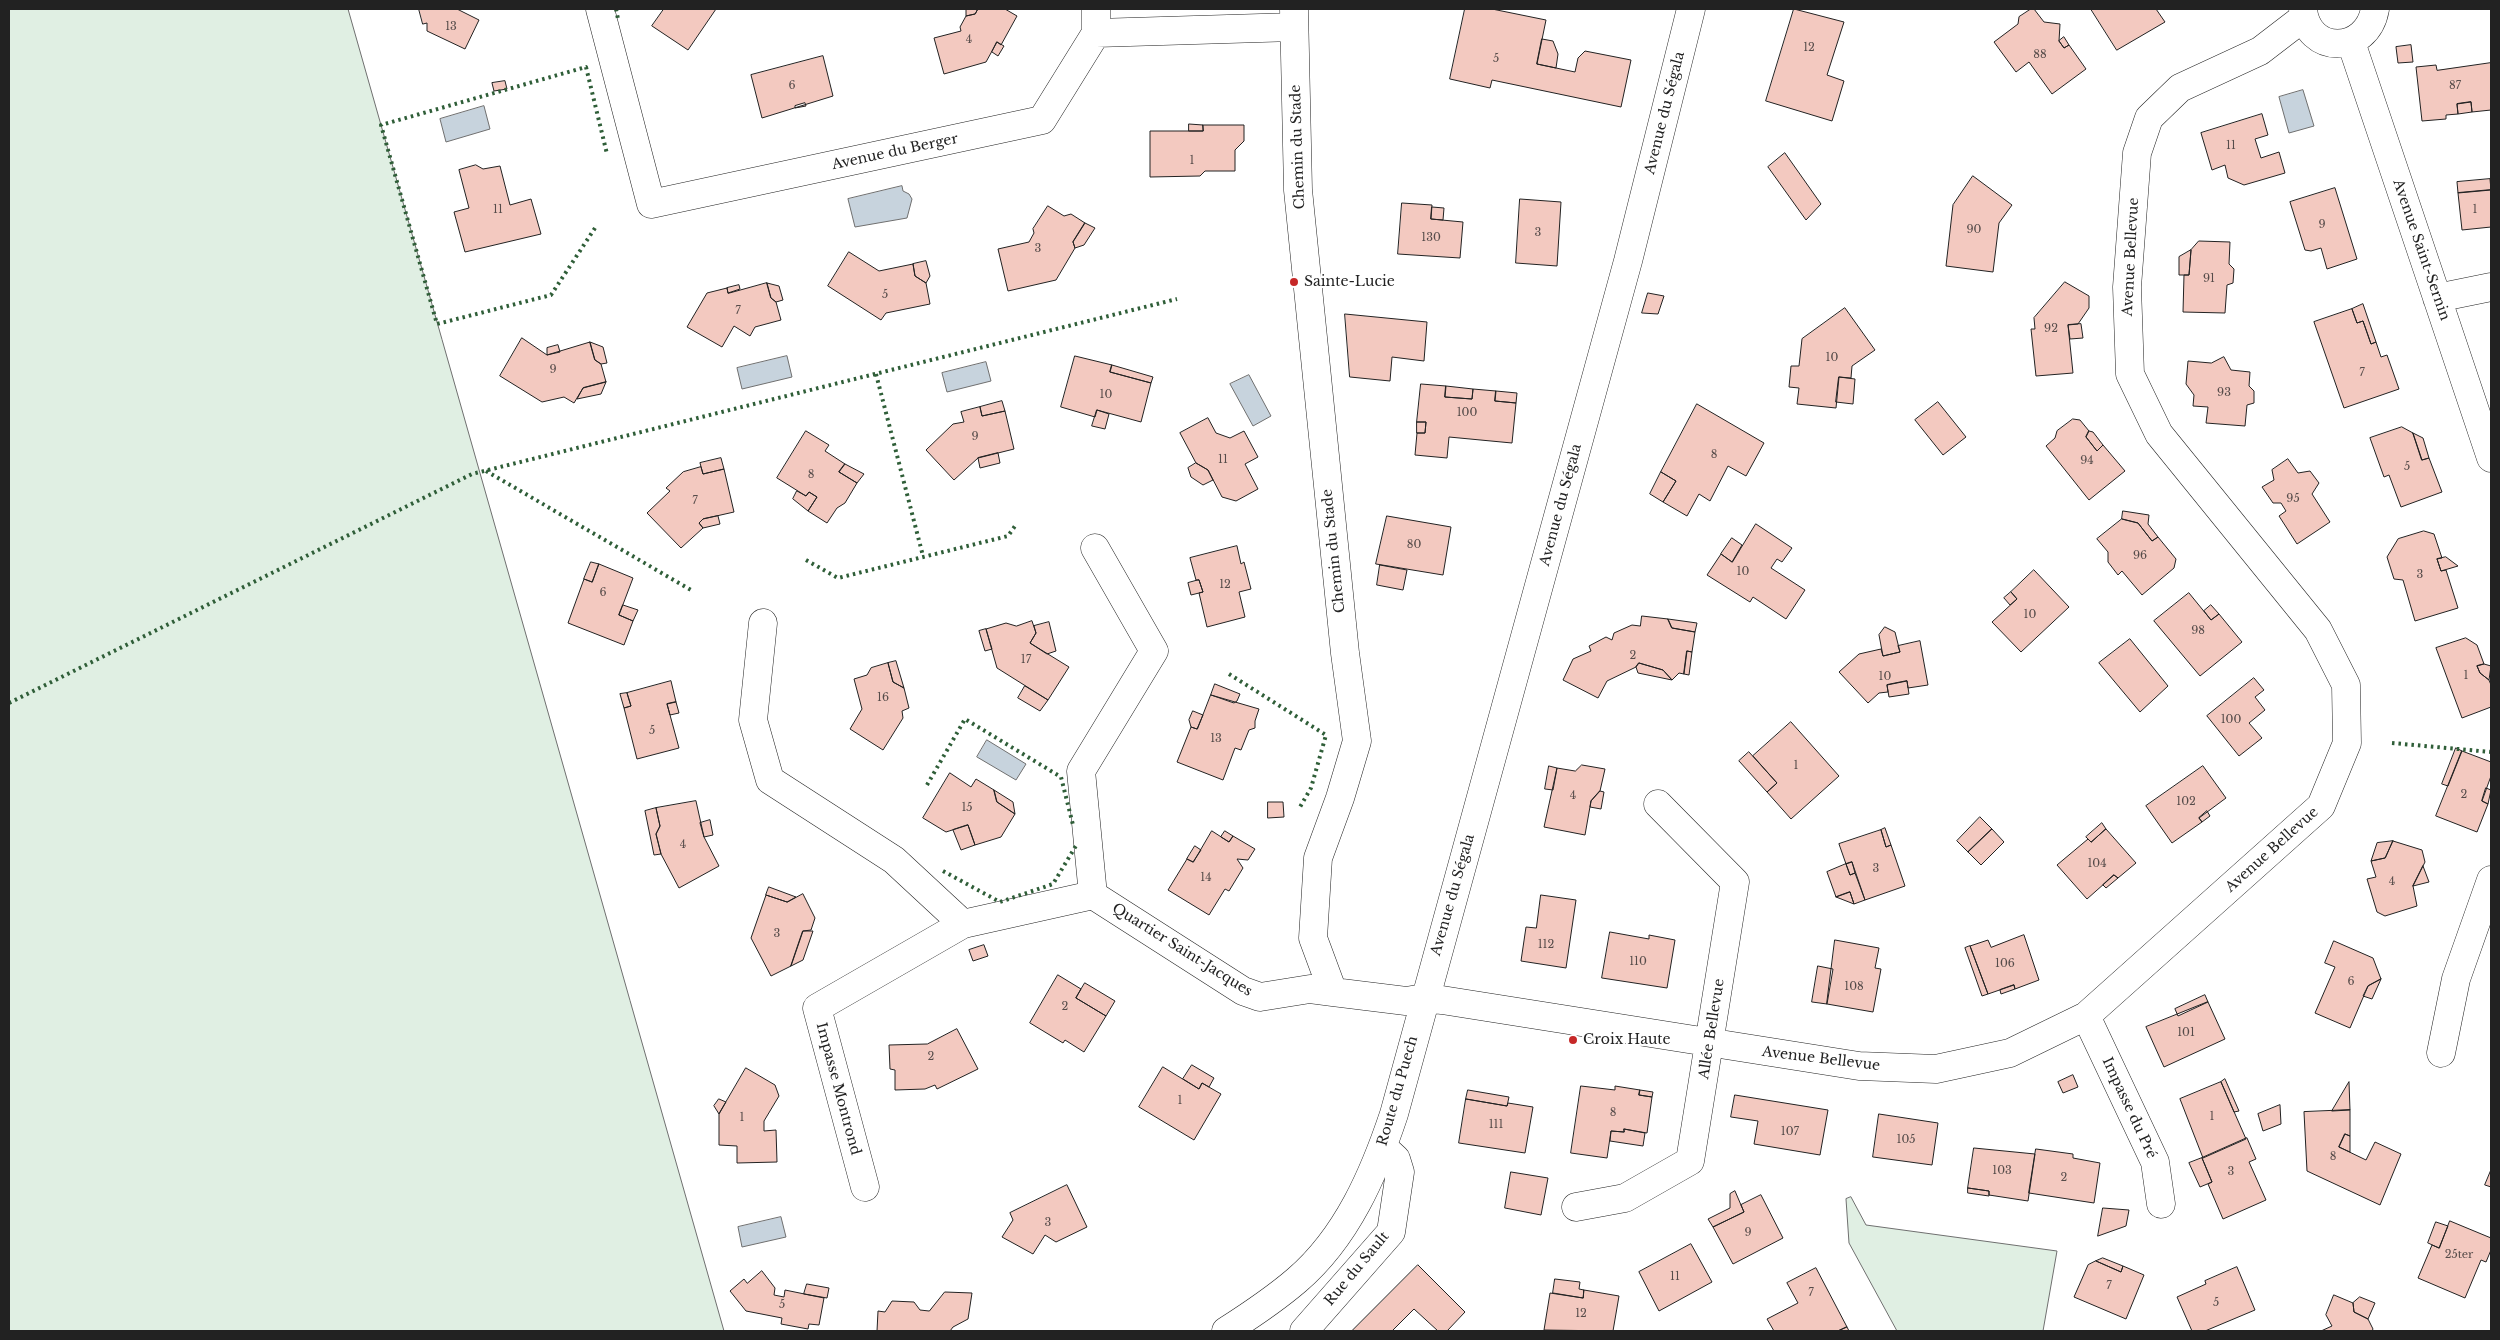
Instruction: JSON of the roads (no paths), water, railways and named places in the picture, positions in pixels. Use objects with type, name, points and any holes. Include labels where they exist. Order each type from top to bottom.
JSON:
[{"type":"street","name":"Avenue du Berger","points":[[600,9],[651,204],[1042,120],[1096,21],[1294,18]]},
{"type":"street","name":"Avenue du Ségala","points":[[1424,998],[1628,261],[1691,9]]},
{"type":"street","points":[[2303,13],[2309,28],[2322,39],[2339,44],[2351,42],[2368,29],[2375,9]]},
{"type":"street","name":"Avenue Bellevue","points":[[1424,998],[1859,1066],[1936,1069],[2010,1053],[2086,1016],[2321,806],[2347,743],[2346,685],[2318,630],[2159,434],[2130,374],[2127,288],[2137,153],[2149,118],[2180,88],[2260,51],[2303,13]]},
{"type":"street","name":"Chemin du Stade","points":[[1294,18],[1298,190],[1345,653],[1357,741],[1340,798],[1318,858],[1314,938],[1333,992]]},
{"type":"street","name":"Avenue Saint-Sernin","points":[[2351,42],[2491,458]]},
{"type":"street","points":[[2437,298],[2491,287]]},
{"type":"street","points":[[763,623],[753,720],[770,780],[894,860],[963,924],[1093,895],[1081,771],[1154,651],[1095,548]]},
{"type":"street","name":"Allée Bellevue","points":[[1576,1207],[1625,1198],[1690,1161],[1735,882],[1658,804]]},
{"type":"street","points":[[2442,1053],[2456,979],[2491,880]]},
{"type":"street","name":"Quartier Saint-Jacques","points":[[1093,895],[1243,990],[1260,997],[1310,989],[1333,992]]},
{"type":"street","name":"Impasse Montrond","points":[[864,1187],[817,1008],[963,924]]},
{"type":"street","points":[[1333,992],[1406,1000],[1424,998]]},
{"type":"street","name":"Route du Puech","points":[[1226,1331],[1262,1308],[1298,1279],[1326,1250],[1357,1204],[1383,1147],[1424,998]]},
{"type":"street","name":"Impasse du Pré","points":[[2086,1016],[2155,1162],[2161,1204]]},
{"type":"street","name":"Rue du Sault","points":[[1304,1331],[1391,1232],[1400,1172],[1396,1159],[1383,1147]]},
{"type":"place","name":"Sainte-Lucie","points":[[1294,282]]},
{"type":"place","name":"Croix Haute","points":[[1573,1040]]}]
